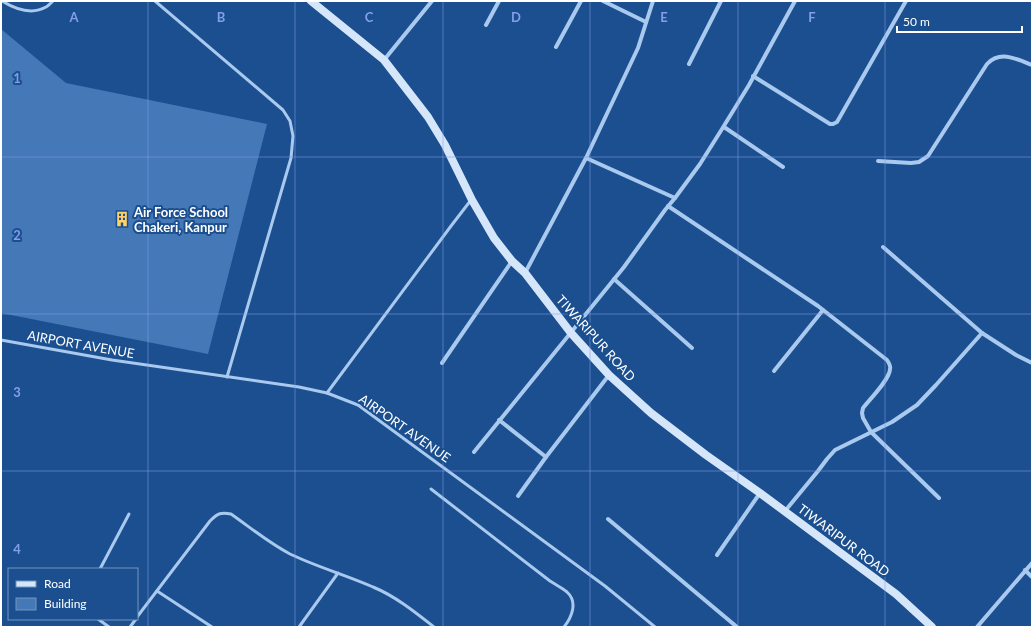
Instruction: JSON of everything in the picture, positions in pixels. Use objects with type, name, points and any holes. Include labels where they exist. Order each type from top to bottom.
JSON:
[{"type":"street","name":"TIWARIPUR ROAD","points":[[311,1],[384,60],[428,117],[445,145],[472,200],[494,238],[525,273],[572,333],[609,375],[651,413],[706,455],[760,492],[896,594],[932,627]]},
{"type":"street","points":[[384,60],[432,1]]},
{"type":"street","points":[[486,25],[499,1]]},
{"type":"street","points":[[556,47],[581,1]]},
{"type":"street","points":[[603,1],[646,22]]},
{"type":"street","points":[[525,273],[586,158],[638,48],[654,1]]},
{"type":"street","points":[[689,64],[721,1]]},
{"type":"street","points":[[474,452],[572,333],[700,164],[724,127],[795,1]]},
{"type":"street","points":[[753,76],[830,124],[833,124],[837,122],[906,1]]},
{"type":"street","points":[[878,161],[910,163],[918,162],[928,156],[990,60],[1000,56],[1010,56],[1032,65]]},
{"type":"street","points":[[724,127],[783,167]]},
{"type":"street","points":[[586,158],[675,198]]},
{"type":"street","points":[[668,206],[823,310],[887,360],[890,366],[888,377],[863,408],[863,418],[871,432],[939,498]]},
{"type":"street","points":[[883,247],[982,333],[1016,355],[1032,363]]},
{"type":"street","points":[[442,363],[512,260]]},
{"type":"street","points":[[614,279],[692,348]]},
{"type":"street","points":[[774,371],[823,310]]},
{"type":"street","points":[[785,511],[826,459],[835,450],[892,422],[917,405],[982,333]]},
{"type":"street","points":[[518,496],[609,375]]},
{"type":"street","points":[[499,420],[546,457]]},
{"type":"street","points":[[717,555],[760,492]]},
{"type":"street","points":[[608,519],[737,627]]},
{"type":"street","points":[[977,627],[1032,563]]},
{"type":"street","points":[[1025,570],[1032,577]]},
{"type":"lane","points":[[2,1],[22,10],[36,10],[46,8],[53,1]]},
{"type":"lane","points":[[155,1],[283,110],[290,121],[293,136],[290,158],[227,376]]},
{"type":"lane","points":[[327,393],[472,200]]},
{"type":"lane","name":"AIRPORT AVENUE","points":[[1,340],[112,360],[299,387],[327,393],[358,405],[605,586],[655,627]]},
{"type":"lane","points":[[431,490],[550,581],[568,593],[572,600],[573,609],[570,620],[564,627]]},
{"type":"lane","points":[[138,615],[210,520],[218,514],[224,513],[231,514],[288,553],[374,587],[407,606],[434,627]]},
{"type":"lane","points":[[101,568],[129,514]]},
{"type":"lane","points":[[300,627],[338,573]]},
{"type":"lane","points":[[157,591],[212,627]]},
{"type":"lane","points":[[99,620],[109,627]]},
{"type":"building","name":"Air Force School Chakeri, Kanpur","points":[[1,29],[66,83],[267,124],[208,354],[1,313]]},
{"type":"place","name":"Air Force School Chakeri, Kanpur","points":[[122,219]]}]
